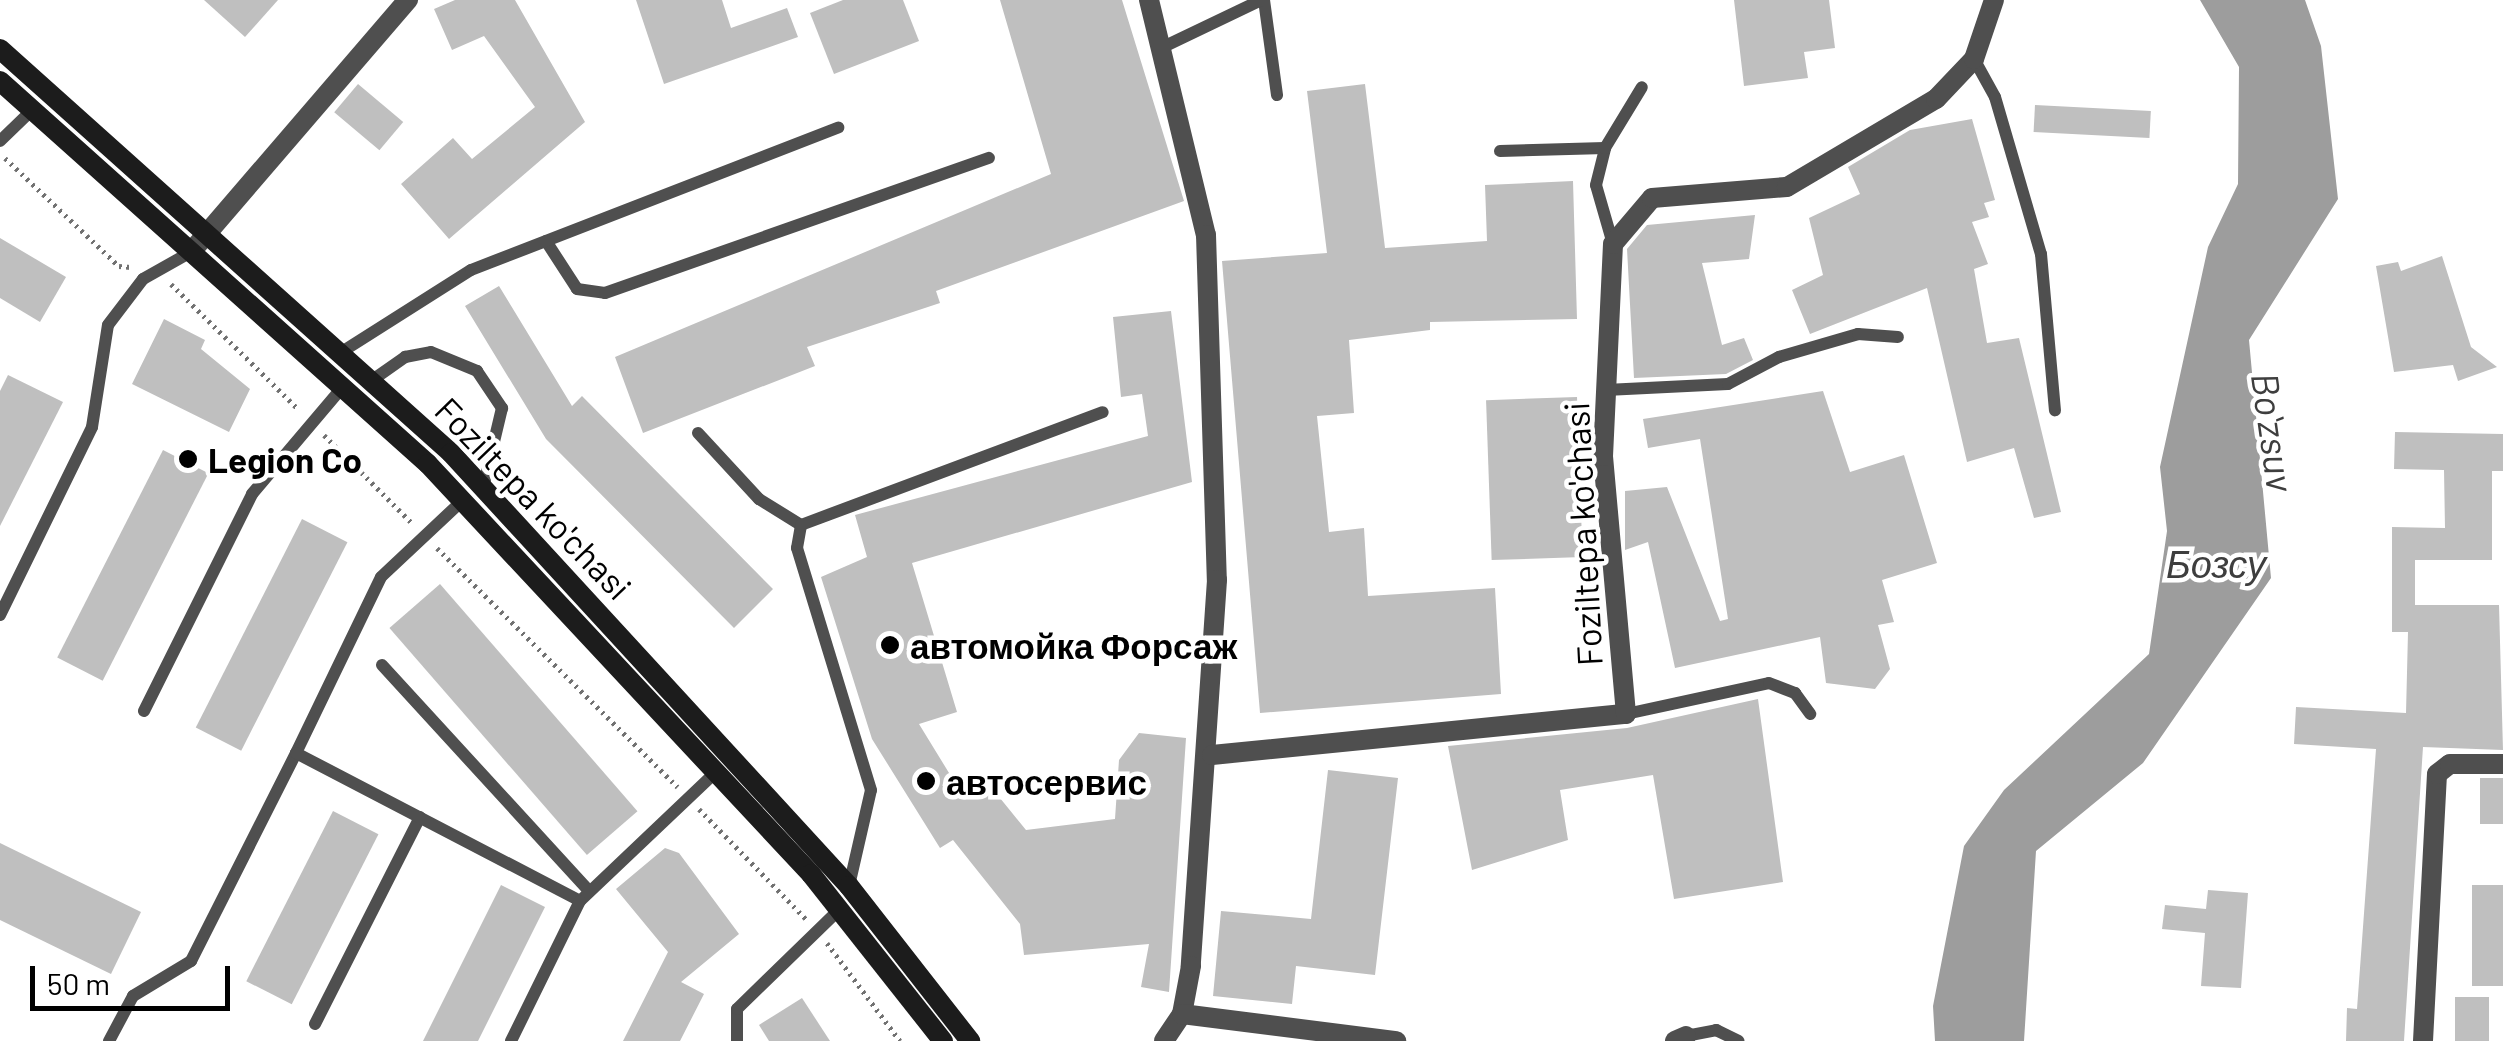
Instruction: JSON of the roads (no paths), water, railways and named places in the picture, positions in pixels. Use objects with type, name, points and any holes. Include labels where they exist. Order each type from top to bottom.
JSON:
[{"type":"main road","name":"Foziltepa ko'chasi","points":[[0,49],[207,232],[484,488],[850,886],[970,1041]]},
{"type":"main road","name":"Foziltepa ko'chasi","points":[[0,82],[462,500],[718,770],[840,909],[943,1041]]},
{"type":"street","points":[[191,252],[408,0]]},
{"type":"street","points":[[1149,0],[1206,236],[1217,580],[1212,755],[1182,1014],[1164,1041]]},
{"type":"street","points":[[1612,244],[1652,198],[1787,188],[1936,100],[1974,59],[1994,0]]},
{"type":"street","name":"Foziltepa ko'chasi","points":[[1212,755],[1626,714],[1606,390],[1612,244]]},
{"type":"street","points":[[2423,1041],[2437,774],[2450,764],[2503,764]]},
{"type":"street","points":[[1182,1014],[1396,1041]]},
{"type":"lane","points":[[1162,48],[1262,0],[1277,96]]},
{"type":"lane","points":[[1974,59],[1995,98],[2040,254],[2056,410]]},
{"type":"lane","points":[[1612,244],[1596,185],[1605,148],[1642,87]]},
{"type":"lane","points":[[0,141],[32,110]]},
{"type":"lane","points":[[340,353],[471,270],[838,128]]},
{"type":"lane","points":[[1500,151],[1605,148]]},
{"type":"lane","points":[[546,241],[576,288],[605,292],[989,158]]},
{"type":"lane","points":[[0,615],[92,427],[108,325],[158,270],[191,252]]},
{"type":"lane","points":[[1606,390],[1728,384],[1779,356],[1858,334],[1898,336]]},
{"type":"lane","points":[[371,381],[405,356],[430,352],[477,371],[502,408],[484,488]]},
{"type":"lane","points":[[144,711],[252,494],[309,420],[342,388]]},
{"type":"lane","points":[[802,524],[1103,412]]},
{"type":"lane","points":[[698,433],[758,499],[802,524]]},
{"type":"lane","points":[[110,1041],[133,996],[191,961],[381,577],[422,533],[462,500]]},
{"type":"lane","points":[[802,524],[797,548],[871,790],[850,886]]},
{"type":"lane","points":[[382,664],[583,895]]},
{"type":"lane","points":[[1626,714],[1769,683],[1795,693],[1810,714]]},
{"type":"lane","points":[[296,753],[583,895]]},
{"type":"lane","points":[[511,1041],[583,895],[718,770]]},
{"type":"lane","points":[[315,1024],[420,817]]},
{"type":"lane","points":[[737,1041],[738,1008],[840,909]]},
{"type":"lane","points":[[1680,1038],[1716,1030],[1739,1041]]},
{"type":"water","name":"Бозсу","points":[[2200,0],[2305,0],[2321,46],[2338,199],[2249,340],[2271,578],[2143,763],[2036,851],[2024,1041],[1935,1041],[1933,1006],[1964,846],[2004,790],[2149,654],[2167,531],[2160,467],[2208,247],[2238,184],[2239,67]]},
{"type":"place","name":"Legion Co","points":[[188,459]]},
{"type":"place","name":"автомойка Форсаж","points":[[890,645]]},
{"type":"place","name":"автосервис","points":[[926,781]]},
{"type":"water label","name":"Boʻzsuv","points":[[2273,432]]}]
